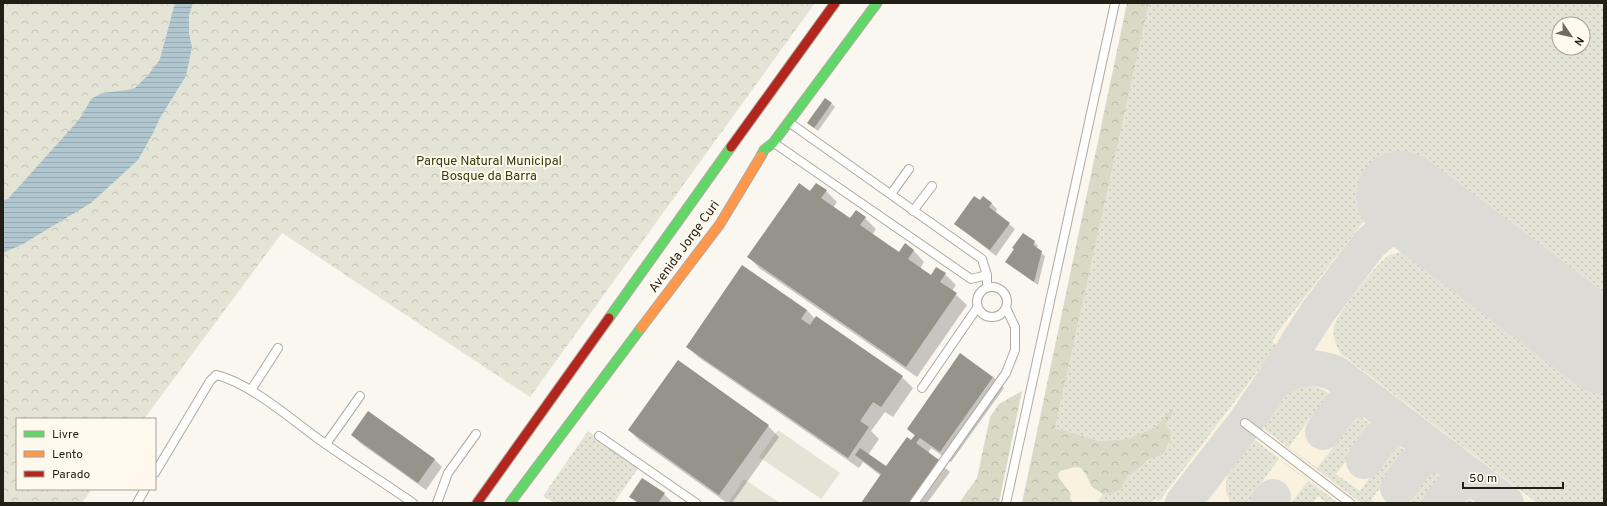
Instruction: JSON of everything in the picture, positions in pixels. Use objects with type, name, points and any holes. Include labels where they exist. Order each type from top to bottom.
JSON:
[{"type":"street","name":"Avenida Jorge Curi","points":[[477,503],[741,138],[835,3]]},
{"type":"street","name":"Avenida Jorge Curi","points":[[510,503],[720,224],[761,149],[774,143],[877,3]]},
{"type":"lane","points":[[1006,503],[1115,3]]},
{"type":"lane","points":[[789,122],[891,194],[912,211],[982,259],[987,275],[987,287]]},
{"type":"lane","points":[[774,143],[971,279],[987,275]]},
{"type":"lane","points":[[891,194],[909,169]]},
{"type":"lane","points":[[912,211],[932,186]]},
{"type":"lane","points":[[992,286],[1002,290],[1007,298],[1006,308],[1003,313],[994,317],[984,315],[976,303],[979,293],[987,287],[992,286]]},
{"type":"lane","points":[[922,388],[978,308]]},
{"type":"lane","points":[[914,503],[1006,373],[1015,350],[1015,327],[1006,308]]},
{"type":"lane","points":[[251,390],[278,348]]},
{"type":"lane","points":[[156,471],[210,381],[216,375],[223,376],[251,390],[326,444],[413,503]]},
{"type":"lane","points":[[326,444],[360,396]]},
{"type":"lane","points":[[1245,423],[1350,503]]},
{"type":"lane","points":[[437,503],[448,473],[476,434]]},
{"type":"lane","points":[[599,436],[696,503]]},
{"type":"lane","points":[[137,503],[144,490]]},
{"type":"shaded area","points":[[1604,146],[1604,503],[1022,503],[1225,163]]},
{"type":"green space","name":"Parque Natural Municipal Bosque da Barra","points":[[3,3],[815,3],[530,397],[282,233],[145,418],[16,418],[16,490],[91,490],[82,503],[3,503]]},
{"type":"green space","points":[[1127,3],[1149,3],[1055,428],[1100,441],[1128,439],[1156,427],[1173,408],[1172,414],[1165,424],[1167,428],[1171,430],[1171,437],[1165,452],[1148,460],[1136,471],[1128,475],[1121,489],[1114,493],[1103,494],[1091,486],[1087,476],[1081,468],[1075,467],[1060,471],[1058,474],[1059,478],[1071,494],[1070,499],[1074,503],[1022,503]]},
{"type":"green space","points":[[1149,3],[1604,3],[1604,305],[1428,171],[1414,167],[1377,216],[1371,212],[1280,329],[1273,340],[1273,343],[1277,345],[1276,347],[1160,500],[1158,501],[1155,499],[1150,503],[1097,503],[1103,494],[1114,493],[1121,489],[1128,475],[1136,471],[1148,460],[1165,452],[1170,441],[1165,424],[1173,409],[1156,427],[1128,439],[1100,441],[1055,428]]},
{"type":"green space","points":[[1403,252],[1413,253],[1425,259],[1604,394],[1604,503],[1537,503],[1341,354],[1335,341],[1334,327],[1341,312],[1384,259],[1390,255]]},
{"type":"green space","points":[[1307,385],[1322,389],[1337,399],[1319,424],[1310,418],[1289,447],[1317,468],[1339,440],[1332,434],[1351,409],[1379,431],[1361,455],[1354,451],[1336,474],[1360,491],[1377,467],[1371,462],[1389,439],[1414,457],[1395,481],[1388,477],[1371,500],[1375,503],[1361,503],[1264,429],[1265,428],[1263,426],[1287,395],[1300,387]]},
{"type":"green space","points":[[1022,391],[999,503],[959,503],[977,478],[990,417],[999,404]]},
{"type":"green space","points":[[778,430],[840,473],[821,499],[759,457]]},
{"type":"green space","points":[[588,431],[639,467],[614,503],[554,503],[543,496]]},
{"type":"green space","points":[[1252,440],[1255,440],[1338,503],[1327,503],[1318,496],[1313,503],[1291,503],[1308,481],[1279,459],[1257,488],[1265,494],[1258,503],[1231,503],[1227,494],[1227,477],[1235,461]]},
{"type":"green space","points":[[1424,464],[1449,483],[1434,503],[1405,503],[1412,494],[1405,489]]},
{"type":"green space","points":[[744,479],[780,503],[728,503]]},
{"type":"green space","points":[[1459,491],[1474,503],[1450,503]]},
{"type":"water","points":[[175,3],[193,3],[189,15],[189,33],[192,47],[186,76],[160,118],[138,160],[91,203],[23,244],[3,253],[3,200],[8,199],[75,124],[83,114],[91,99],[102,93],[135,88],[149,74],[159,61]]},
{"type":"building","points":[[825,98],[832,103],[814,128],[807,123]]},
{"type":"building","points":[[799,183],[810,191],[816,183],[827,190],[821,198],[850,218],[856,210],[866,217],[860,225],[899,252],[905,243],[914,250],[908,259],[931,275],[936,267],[946,273],[940,282],[957,293],[906,367],[747,257]]},
{"type":"building","points":[[974,196],[980,200],[983,196],[992,203],[989,207],[1010,223],[990,250],[954,224]]},
{"type":"building","points":[[1023,233],[1035,241],[1033,245],[1042,251],[1034,282],[1005,262],[1014,249],[1012,248]]},
{"type":"building","points":[[742,265],[807,310],[801,319],[810,325],[816,316],[903,376],[881,407],[873,402],[860,421],[869,427],[848,458],[686,347]]},
{"type":"building","points":[[960,353],[993,377],[940,452],[920,438],[916,443],[939,460],[909,503],[861,503],[881,474],[855,455],[860,448],[886,466],[907,437],[911,440],[915,435],[907,429]]},
{"type":"building","points":[[678,360],[769,425],[719,495],[628,430]]},
{"type":"building","points":[[368,411],[435,459],[418,483],[351,435]]},
{"type":"building","points":[[642,478],[665,493],[658,503],[639,503],[629,497]]},
{"type":"taxiway","points":[[1183,503],[1245,423],[1317,313],[1370,243],[1388,228],[1405,222],[1416,220],[1439,224]]},
{"type":"taxiway","points":[[1271,385],[1286,374],[1301,369],[1309,368],[1326,370],[1335,373],[1506,503]]},
{"type":"taxiway","points":[[1323,432],[1337,412],[1347,402],[1360,399],[1369,400]]},
{"type":"taxiway","points":[[1364,461],[1382,436],[1394,429],[1402,428],[1410,430]]},
{"type":"taxiway","points":[[1398,488],[1416,463],[1428,456],[1444,456]]},
{"type":"taxiway","points":[[1441,503],[1453,488],[1461,482],[1472,481],[1479,483]]},
{"type":"taxiway","points":[[1268,503],[1273,497]]},
{"type":"runway","points":[[1401,196],[1604,349]]},
{"type":"traffic: fast","points":[[761,156],[764,150],[773,143],[877,3]]},
{"type":"traffic: fast","points":[[609,318],[731,147]]},
{"type":"traffic: fast","points":[[510,503],[641,328]]},
{"type":"traffic: slow","points":[[641,328],[720,224],[761,156]]},
{"type":"traffic: jam","points":[[731,147],[835,3]]},
{"type":"traffic: jam","points":[[477,503],[609,318]]}]
